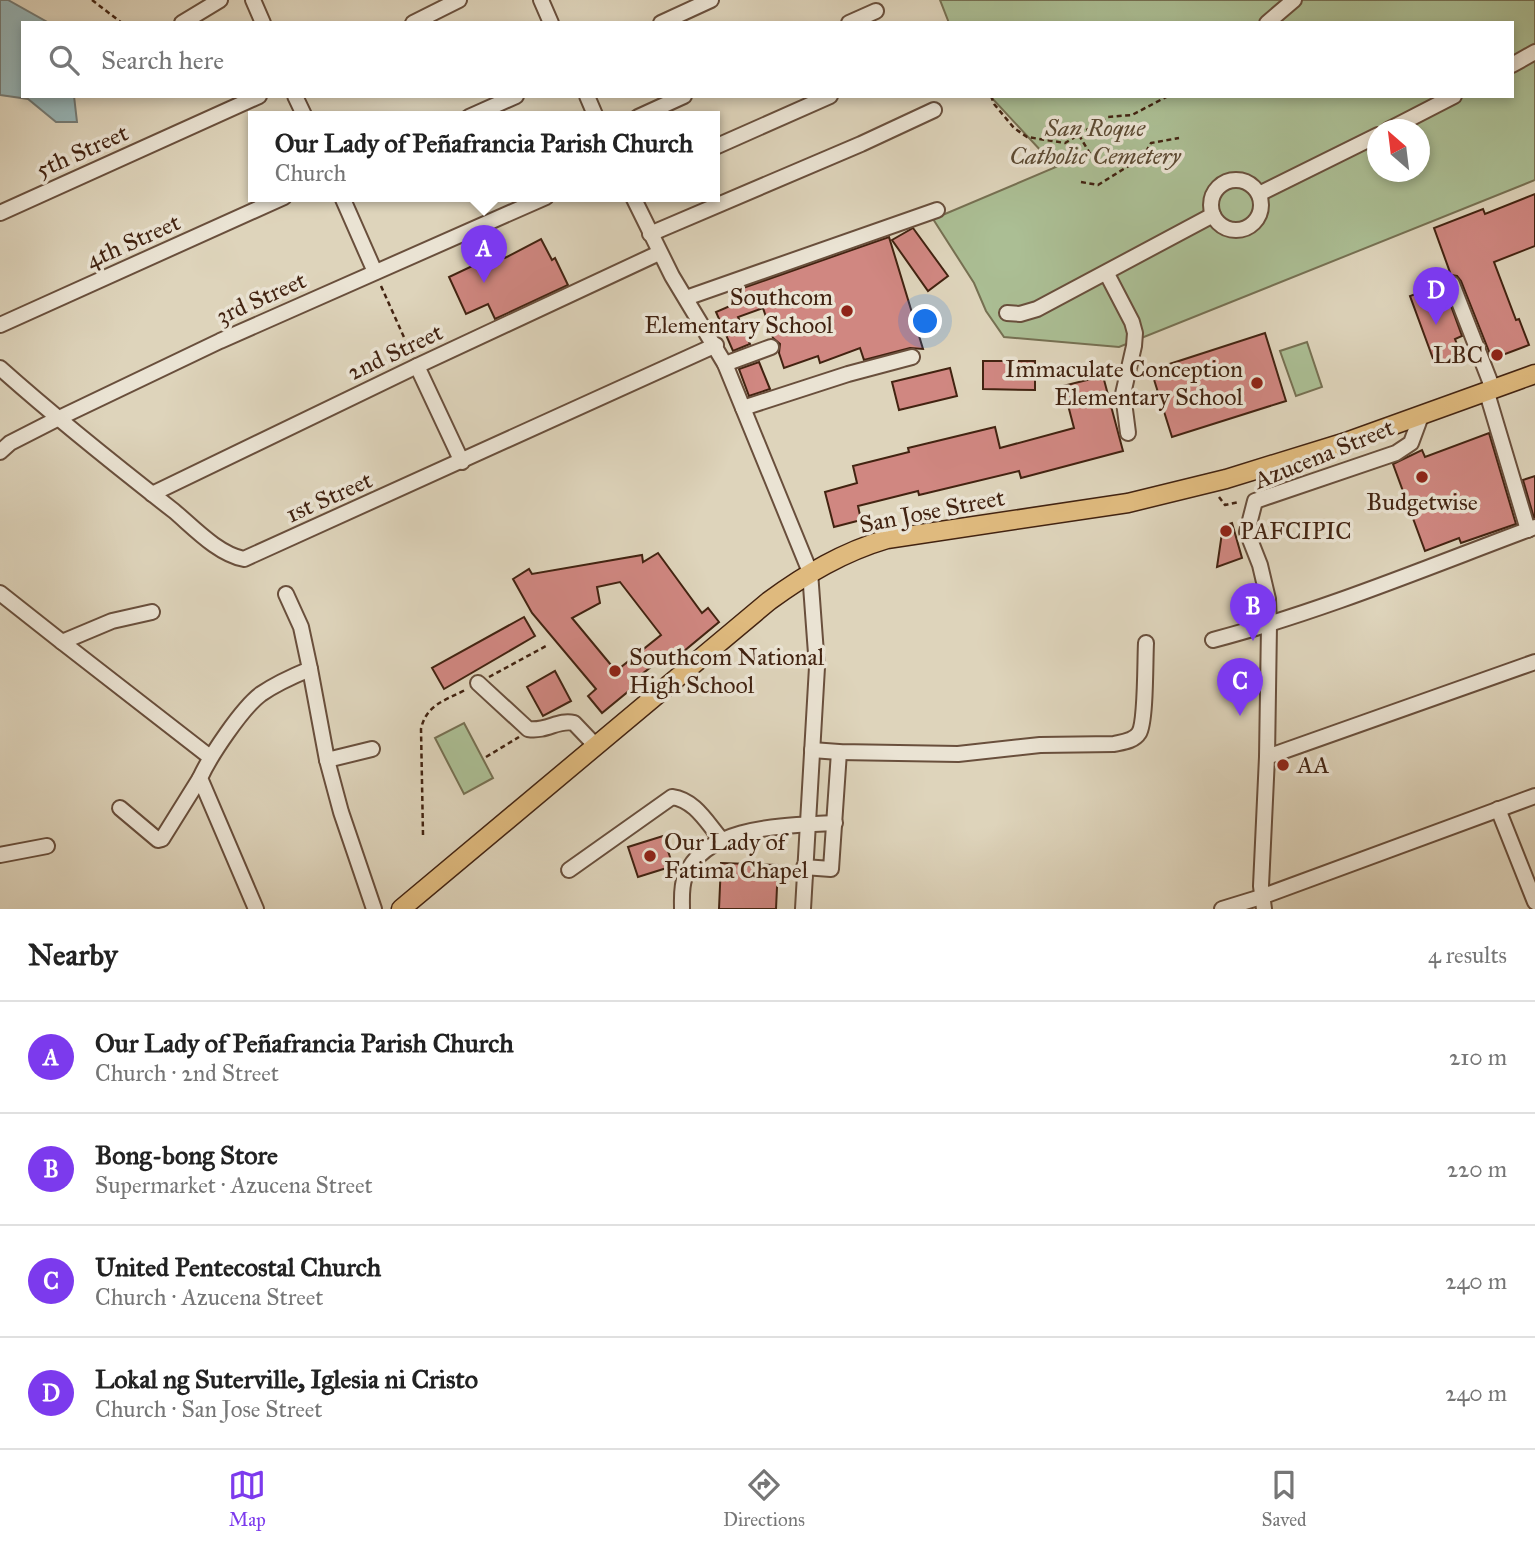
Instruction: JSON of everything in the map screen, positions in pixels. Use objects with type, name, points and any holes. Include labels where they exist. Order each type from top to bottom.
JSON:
[{"type":"main road","name":"San Jose Street","points":[[401,909],[769,601],[810,572],[861,547],[887,539],[1128,503],[1291,460],[1535,374]]},
{"type":"street","points":[[185,21],[220,0]]},
{"type":"street","points":[[253,0],[262,21]]},
{"type":"street","points":[[416,21],[459,0]]},
{"type":"street","points":[[541,0],[550,21]]},
{"type":"street","points":[[665,21],[711,0]]},
{"type":"street","points":[[1269,21],[1294,0]]},
{"type":"street","points":[[854,21],[876,11]]},
{"type":"street","points":[[1514,64],[1535,52]]},
{"type":"street","name":"5th Street","points":[[0,213],[255,98]]},
{"type":"street","points":[[482,111],[512,98]]},
{"type":"street","points":[[651,111],[680,98]]},
{"type":"street","points":[[720,145],[825,98]]},
{"type":"street","points":[[1409,119],[1450,98]]},
{"type":"street","points":[[650,234],[934,110]]},
{"type":"street","points":[[1259,194],[1367,140]]},
{"type":"street","points":[[1231,180],[1242,180],[1252,185],[1259,194],[1259,216],[1251,225],[1241,230],[1230,230],[1219,225],[1210,204],[1220,185],[1231,180]]},
{"type":"street","name":"4th Street","points":[[0,325],[273,202]]},
{"type":"street","points":[[344,202],[375,272]]},
{"type":"street","name":"3rd Street","points":[[0,452],[10,443],[57,419],[220,341],[535,202]]},
{"type":"street","points":[[635,202],[660,253],[725,364],[810,572],[817,667],[803,909]]},
{"type":"street","points":[[686,298],[937,210]]},
{"type":"street","points":[[1007,313],[1020,314],[1037,309],[1107,274],[1213,215]]},
{"type":"street","name":"2nd Street","points":[[152,494],[660,253]]},
{"type":"street","points":[[1107,274],[1135,333],[1135,346],[1124,394],[1128,433]]},
{"type":"street","points":[[1213,640],[1269,625],[1532,528],[1490,391],[1452,284]]},
{"type":"street","name":"1st Street","points":[[0,368],[57,419],[152,494],[228,553],[244,559],[716,345]]},
{"type":"street","points":[[725,364],[771,347]]},
{"type":"street","points":[[743,408],[848,374],[912,358]]},
{"type":"street","points":[[417,366],[462,462]]},
{"type":"street","name":"Azucena Street","points":[[1263,903],[1269,625],[1268,599],[1247,532],[1255,500],[1396,453],[1411,443],[1421,416]]},
{"type":"street","points":[[0,593],[210,757]]},
{"type":"street","points":[[286,594],[301,627],[327,760],[374,909]]},
{"type":"street","points":[[62,642],[112,621],[152,612]]},
{"type":"street","points":[[812,750],[958,754],[1040,745],[1124,742],[1133,739],[1142,725],[1146,643]]},
{"type":"street","points":[[1267,757],[1535,662]]},
{"type":"street","points":[[120,808],[158,841],[162,839],[210,757],[258,696],[287,678],[310,669]]},
{"type":"street","points":[[478,683],[528,729],[545,729],[563,722],[574,723],[595,745]]},
{"type":"street","points":[[327,760],[372,749]]},
{"type":"street","points":[[804,867],[831,869],[839,752]]},
{"type":"street","points":[[200,778],[256,909]]},
{"type":"street","points":[[1222,909],[1263,903],[1498,808],[1535,796]]},
{"type":"street","points":[[569,870],[672,797],[682,799],[694,807],[721,839]]},
{"type":"street","points":[[1498,808],[1535,902]]},
{"type":"street","points":[[682,909],[684,878],[692,863],[700,853],[721,839],[755,831],[835,822]]},
{"type":"street","points":[[0,855],[47,846]]},
{"type":"path","points":[[92,0],[119,21]]},
{"type":"path","points":[[992,98],[1014,128],[1027,137],[1065,143],[1108,117],[1132,115],[1164,98]]},
{"type":"path","points":[[1079,135],[1092,157],[1114,164],[1122,161],[1130,165]]},
{"type":"path","points":[[1081,182],[1098,185],[1143,157],[1151,143],[1179,138]]},
{"type":"path","points":[[375,272],[417,366]]},
{"type":"path","points":[[423,835],[421,729],[424,717],[436,705],[546,646]]},
{"type":"path","points":[[486,757],[508,745],[528,729]]},
{"type":"green space","name":"San Roque Catholic Cemetery","points":[[940,0],[1535,0],[1535,180],[1119,347],[1004,337],[986,311],[974,283],[933,219],[1056,167],[992,98],[1514,98],[1514,21],[948,21]]},
{"type":"green space","points":[[1307,342],[1322,387],[1296,396],[1280,351]]},
{"type":"green space","points":[[464,723],[493,778],[464,794],[435,738]]},
{"type":"water","points":[[0,0],[8,0],[45,21],[21,21],[21,98],[0,95]]},
{"type":"water","points":[[21,98],[74,98],[77,122],[56,122],[28,99]]},
{"type":"building","points":[[1535,194],[1535,246],[1494,262],[1516,320],[1519,319],[1529,345],[1492,359],[1461,281],[1457,276],[1451,275],[1434,228],[1483,209],[1485,214]]},
{"type":"building","points":[[913,228],[948,276],[928,291],[892,240]]},
{"type":"building","points":[[889,237],[923,349],[910,348],[864,360],[860,348],[820,363],[818,356],[784,368],[779,353],[780,344],[773,338],[763,308],[738,317],[750,344],[733,351],[716,312],[744,300],[740,289]]},
{"type":"building","points":[[541,239],[552,260],[555,258],[568,285],[495,319],[488,304],[466,314],[449,277],[502,252],[505,258]]},
{"type":"building","points":[[1443,284],[1462,336],[1455,339],[1461,355],[1435,364],[1410,296]]},
{"type":"building","points":[[1265,333],[1286,401],[1172,437],[1151,370]]},
{"type":"building","points":[[983,361],[1035,361],[1035,390],[983,389]]},
{"type":"building","points":[[759,362],[770,389],[749,396],[739,369]]},
{"type":"building","points":[[950,368],[957,396],[899,410],[892,382]]},
{"type":"building","points":[[1103,376],[1123,451],[1021,478],[1019,471],[919,495],[918,491],[858,506],[861,520],[834,527],[825,492],[857,483],[853,466],[909,452],[908,448],[995,427],[1000,448],[1074,428],[1063,386]]},
{"type":"building","points":[[1489,433],[1516,524],[1461,543],[1459,538],[1425,551],[1393,464],[1422,450],[1425,457]]},
{"type":"building","points":[[1535,476],[1535,518],[1534,518],[1523,480]]},
{"type":"building","points":[[1232,523],[1242,558],[1217,567],[1223,526]]},
{"type":"building","name":"Southcom National High School","points":[[658,553],[702,613],[708,608],[719,622],[678,656],[673,650],[633,681],[636,685],[602,713],[588,696],[596,689],[532,613],[513,579],[529,569],[532,574],[642,555],[643,562]],"holes":[[[620,582],[661,635],[616,671],[572,618],[600,603],[597,587]]]},
{"type":"building","points":[[524,617],[535,636],[444,689],[432,668]]},
{"type":"building","points":[[555,671],[571,701],[543,716],[527,687]]},
{"type":"building","name":"Our Lady of Fatima Chapel","points":[[663,836],[673,866],[638,877],[628,847]]},
{"type":"building","points":[[721,863],[778,865],[776,909],[719,909]]},
{"type":"place","name":"Our Lady of Peñafrancia Parish Church","points":[[484,283]]},
{"type":"place","name":"Southcom Elementary School","points":[[847,311]]},
{"type":"place","name":"Lokal ng Suterville, Iglesia ni Cristo","points":[[1436,325]]},
{"type":"place","name":"LBC","points":[[1497,355]]},
{"type":"place","name":"Immaculate Conception Elementary School","points":[[1257,383]]},
{"type":"place","name":"Budgetwise","points":[[1422,477]]},
{"type":"place","name":"PAFCIPIC","points":[[1226,531]]},
{"type":"place","name":"Bong-bong Store","points":[[1253,641]]},
{"type":"place","name":"Southcom National High School","points":[[615,671]]},
{"type":"place","name":"United Pentecostal Church","points":[[1240,716]]},
{"type":"place","name":"AA","points":[[1283,765]]},
{"type":"place","name":"Our Lady of Fatima Chapel","points":[[650,856]]}]
